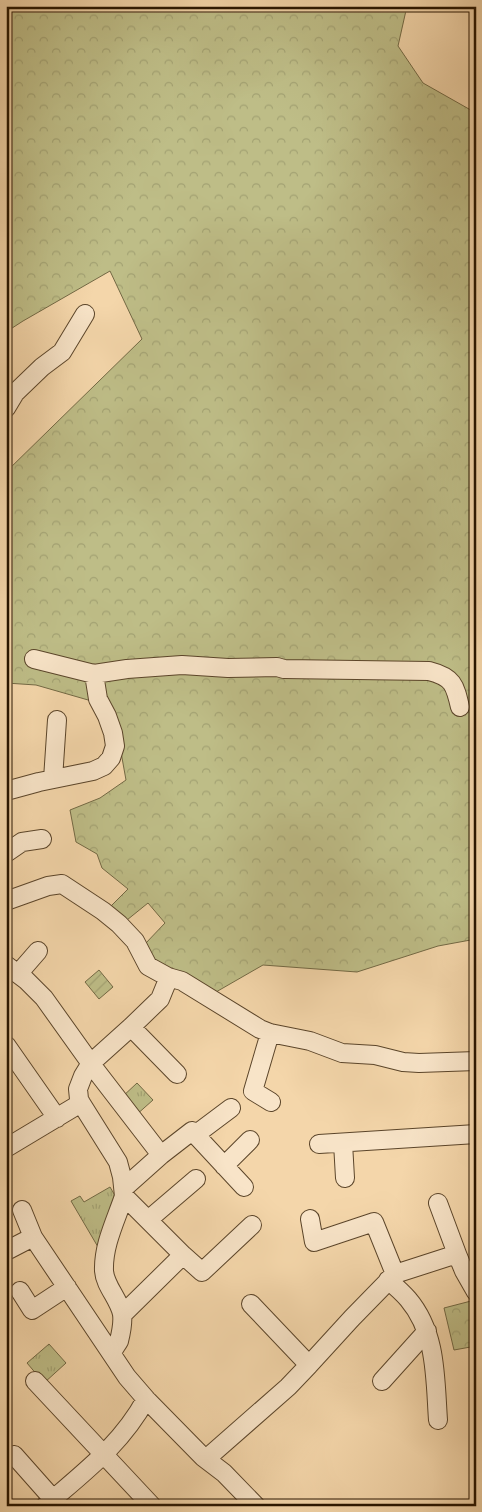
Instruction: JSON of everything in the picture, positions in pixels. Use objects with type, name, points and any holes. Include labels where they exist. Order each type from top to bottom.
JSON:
[{"type":"street","points":[[6,408],[15,393],[42,367],[62,352],[86,314]]},
{"type":"street","points":[[34,659],[94,674],[127,669],[182,665],[228,668],[277,667],[284,669],[429,671],[438,673],[449,680],[456,688],[460,707]]},
{"type":"street","points":[[6,792],[53,779],[93,771],[104,766],[111,758],[116,746],[108,716],[98,699],[94,674]]},
{"type":"street","points":[[53,779],[57,720]]},
{"type":"street","points":[[6,853],[22,842],[42,839]]},
{"type":"street","points":[[6,901],[48,886],[62,884],[119,924],[135,941],[148,966],[169,977],[182,981],[270,1033],[310,1041],[342,1053],[375,1055],[403,1062],[476,1061]]},
{"type":"street","points":[[38,951],[12,969],[44,998],[161,1155]]},
{"type":"street","points":[[169,977],[160,999],[131,1028],[91,1063],[78,1089],[79,1099],[118,1162],[124,1192],[148,1220],[202,1272],[252,1225]]},
{"type":"street","points":[[131,1028],[177,1074]]},
{"type":"street","points":[[270,1033],[253,1091],[271,1102]]},
{"type":"street","points":[[6,1045],[57,1118]]},
{"type":"street","points":[[6,1148],[81,1103]]},
{"type":"street","points":[[195,1135],[231,1108]]},
{"type":"street","points":[[112,1354],[119,1342],[122,1315],[105,1279],[104,1272],[106,1251],[124,1192],[161,1155],[192,1131],[244,1187]]},
{"type":"street","points":[[319,1144],[476,1134]]},
{"type":"street","points":[[224,1166],[250,1140]]},
{"type":"street","points":[[343,1143],[345,1178]]},
{"type":"street","points":[[148,1220],[196,1179]]},
{"type":"street","points":[[438,1203],[464,1271],[476,1292]]},
{"type":"street","points":[[22,1210],[34,1237],[127,1376],[146,1399],[206,1460],[224,1473],[256,1506]]},
{"type":"street","points":[[310,1219],[314,1242],[374,1222],[391,1277],[419,1315],[427,1331],[432,1350],[438,1420]]},
{"type":"street","points":[[6,1251],[34,1237]]},
{"type":"street","points":[[206,1460],[288,1387],[391,1277],[457,1254]]},
{"type":"street","points":[[122,1315],[183,1255]]},
{"type":"street","points":[[20,1291],[32,1310],[67,1287]]},
{"type":"street","points":[[251,1304],[309,1365]]},
{"type":"street","points":[[382,1381],[427,1331]]},
{"type":"street","points":[[35,1381],[152,1506]]},
{"type":"street","points":[[14,1455],[49,1502],[105,1454],[138,1414],[146,1399]]},
{"type":"green space","points":[[6,6],[407,6],[398,46],[423,83],[476,113],[476,939],[438,946],[357,972],[263,965],[216,992],[155,963],[145,944],[165,923],[148,903],[127,920],[110,907],[128,889],[102,868],[97,854],[76,842],[70,810],[100,798],[126,780],[117,730],[109,706],[36,685],[6,683],[6,472],[142,339],[110,271],[6,332]]},
{"type":"green space","points":[[99,970],[113,987],[99,999],[85,982]]},
{"type":"green space","points":[[137,1083],[153,1100],[135,1116],[121,1098]]},
{"type":"green space","points":[[110,1187],[117,1199],[98,1247],[71,1201],[80,1196],[84,1202]]},
{"type":"green space","points":[[471,1301],[476,1306],[476,1346],[454,1350],[444,1308]]},
{"type":"green space","points":[[49,1344],[66,1363],[44,1383],[27,1363]]}]
